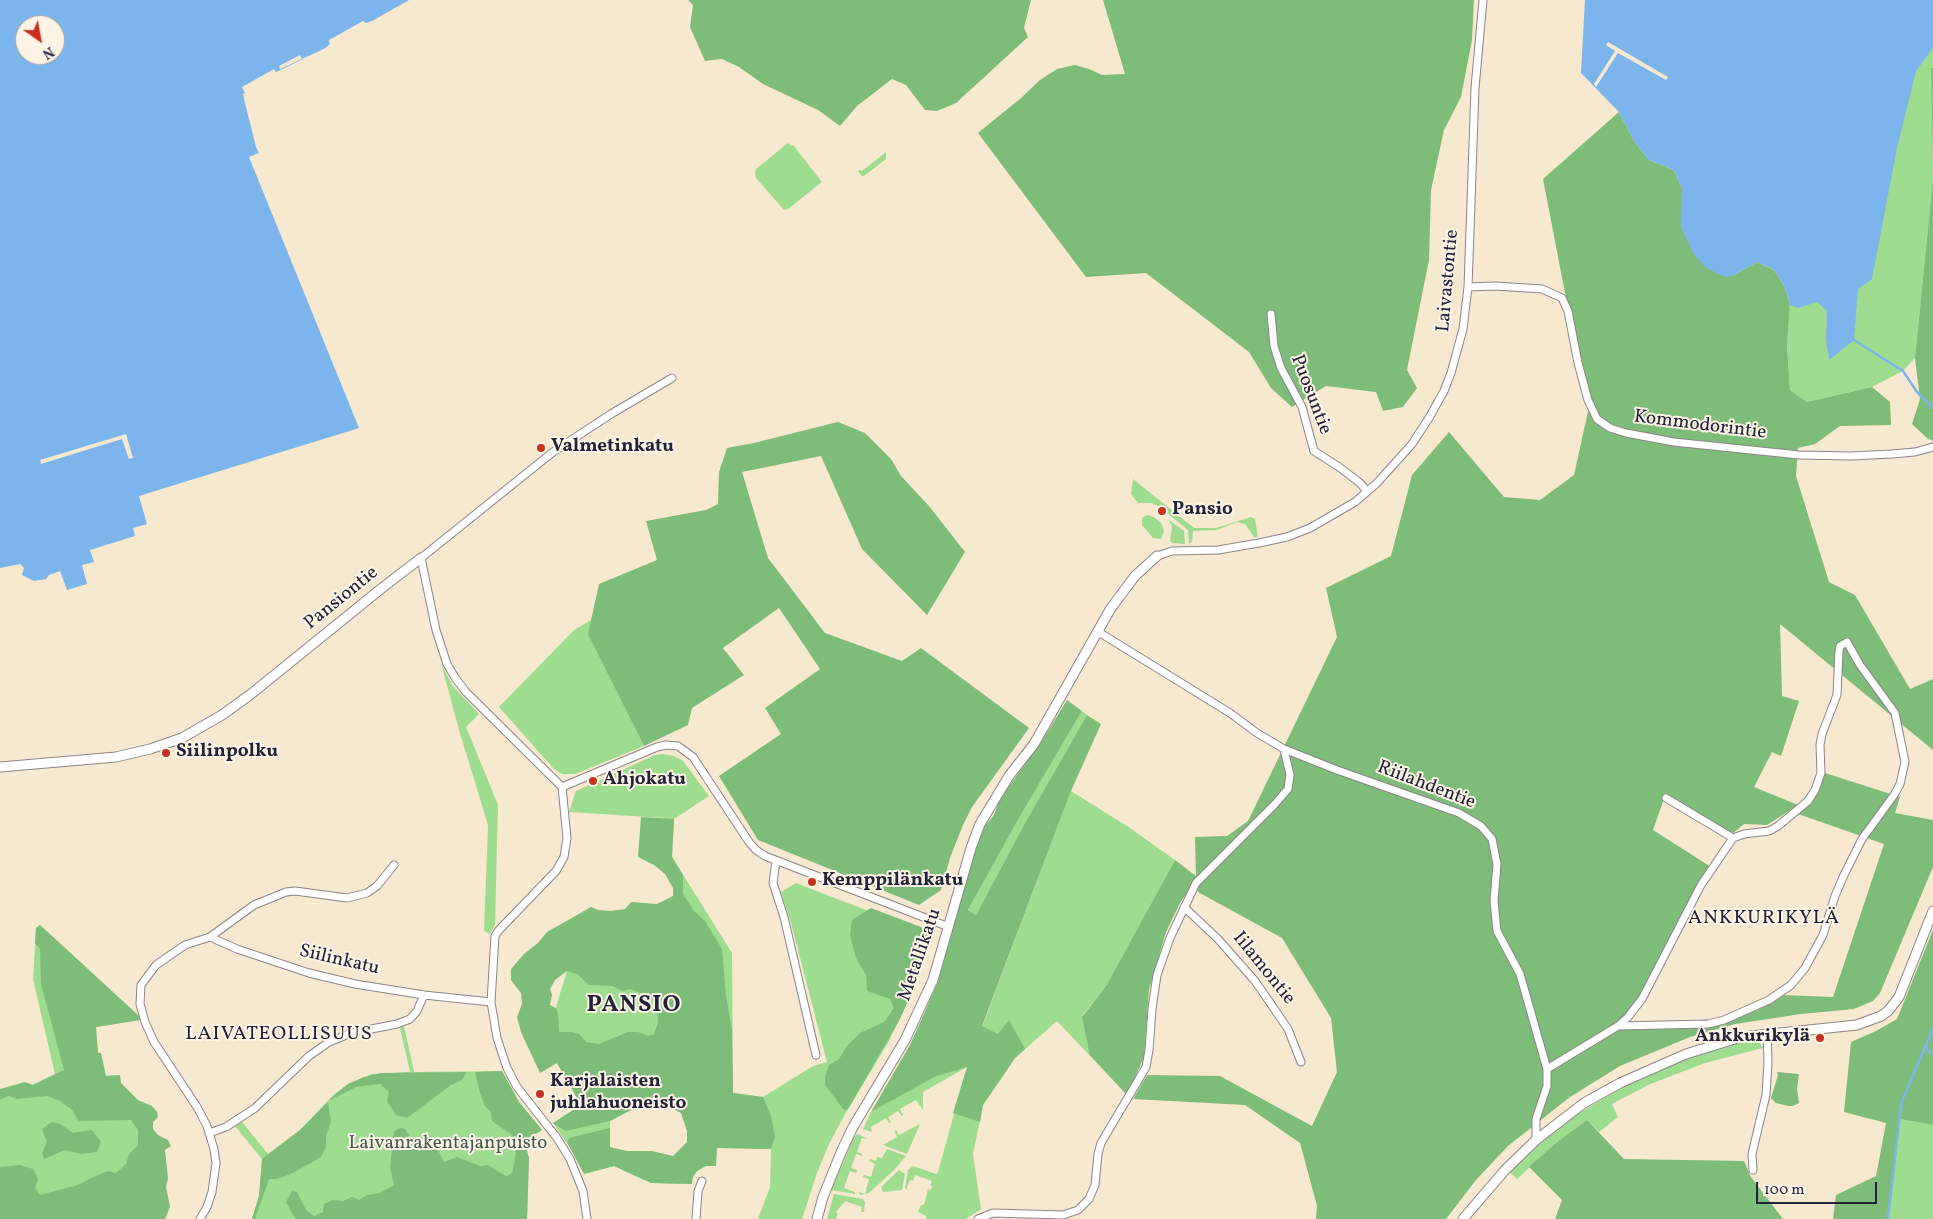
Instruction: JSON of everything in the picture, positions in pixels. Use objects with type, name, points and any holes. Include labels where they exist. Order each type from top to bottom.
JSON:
[{"type":"street","name":"Laivastontie","points":[[1156,556],[1172,551],[1218,550],[1287,537],[1336,514],[1367,491],[1392,467],[1412,444],[1441,396],[1457,354],[1463,329],[1468,288],[1474,88],[1483,0]]},
{"type":"street","name":"Kommodorintie","points":[[1468,288],[1495,286],[1542,290],[1562,298],[1568,311],[1578,363],[1588,400],[1597,419],[1610,428],[1674,442],[1799,455],[1851,456],[1892,454],[1915,452],[1933,447]]},
{"type":"street","name":"Puosuntie","points":[[1271,314],[1274,346],[1281,368],[1302,407],[1308,423],[1314,451],[1339,467],[1360,483],[1367,491]]},
{"type":"street","name":"Pansiontie","points":[[0,768],[116,757],[150,749],[182,738],[216,719],[251,694],[553,452],[611,414],[672,378]]},
{"type":"street","name":"Metallikatu","points":[[816,1219],[842,1150],[917,1016],[933,980],[971,848],[980,824],[1009,776],[1034,744],[1069,686],[1111,608],[1135,576],[1156,556]]},
{"type":"street","points":[[421,558],[436,630],[447,664],[456,679],[466,692],[562,787],[567,838],[564,857],[556,871],[495,936],[491,1002],[497,1038],[507,1068],[516,1087],[557,1138],[574,1167],[583,1191],[587,1219]]},
{"type":"street","name":"Riilahdentie","points":[[1097,631],[1230,713],[1257,733],[1284,749],[1337,770],[1459,813],[1481,826],[1492,838],[1497,864],[1494,902],[1497,931],[1520,974],[1547,1069],[1547,1086],[1536,1119],[1536,1140]]},
{"type":"street","points":[[1547,1069],[1618,1026],[1628,1017],[1642,999],[1702,885],[1733,838],[1744,834],[1769,831],[1778,826],[1808,801],[1815,790],[1821,773],[1820,745],[1822,734],[1837,695],[1840,646],[1847,642],[1860,665],[1896,713],[1905,762],[1900,784],[1862,839],[1844,876],[1835,896],[1823,935],[1811,960],[1798,978],[1770,1000],[1724,1020],[1708,1024],[1618,1026]]},
{"type":"street","points":[[562,787],[657,747],[666,745],[678,746],[693,757],[752,846],[765,856],[776,862],[949,927]]},
{"type":"street","points":[[978,1219],[993,1213],[1071,1214],[1085,1203],[1095,1185],[1101,1143],[1146,1067],[1157,974],[1162,956],[1196,883],[1288,789],[1290,775],[1284,749]]},
{"type":"street","points":[[1666,798],[1733,838]]},
{"type":"street","points":[[776,862],[773,883],[784,917],[816,1055]]},
{"type":"street","points":[[200,1219],[207,1207],[212,1192],[216,1163],[209,1133],[197,1107],[154,1042],[145,1022],[140,1004],[141,985],[149,972],[161,961],[185,945],[210,937],[254,905],[286,892],[294,891],[347,898],[367,893],[377,886],[394,865]]},
{"type":"street","name":"Iilamontie","points":[[1184,908],[1218,939],[1255,981],[1288,1029],[1301,1062]]},
{"type":"street","points":[[1463,1219],[1505,1170],[1536,1140],[1584,1103],[1620,1083],[1657,1066],[1718,1043],[1767,1033],[1857,1025],[1881,1016],[1894,1005],[1899,996],[1933,911]]},
{"type":"street","name":"Siilinkatu","points":[[210,937],[237,949],[309,973],[355,984],[424,995],[491,1002]]},
{"type":"street","points":[[209,1133],[226,1127],[255,1108],[309,1056],[329,1042],[351,1033],[397,1024],[410,1019],[417,1011],[424,995]]},
{"type":"street","points":[[1753,1170],[1752,1154],[1766,1095],[1767,1033]]},
{"type":"street","points":[[696,1219],[698,1191],[702,1181]]},
{"type":"green space","points":[[688,0],[1031,0],[1024,28],[1028,37],[956,103],[937,111],[925,110],[906,85],[892,79],[857,106],[840,126],[818,110],[763,84],[739,67],[722,59],[705,61],[690,27],[693,5]]},
{"type":"green space","points":[[1103,0],[1474,0],[1472,40],[1461,97],[1444,130],[1431,190],[1429,260],[1407,370],[1417,388],[1403,407],[1383,411],[1376,392],[1326,386],[1292,407],[1271,388],[1249,352],[1146,273],[1086,277],[978,133],[1040,80],[1057,69],[1075,65],[1102,75],[1125,74]]},
{"type":"green space","points":[[1780,0],[1933,0],[1933,67],[1931,69],[1933,178],[1915,358],[1903,371],[1872,387],[1807,402],[1790,390],[1787,344],[1790,305]]},
{"type":"green space","points":[[1933,67],[1933,178],[1931,69]]},
{"type":"green space","points":[[1619,112],[1634,141],[1649,160],[1674,170],[1682,188],[1682,199],[1732,276],[1757,262],[1774,270],[1785,287],[1790,305],[1787,345],[1790,390],[1807,402],[1872,387],[1890,402],[1891,425],[1840,426],[1815,444],[1798,448],[1796,476],[1829,582],[1855,595],[1910,689],[1933,679],[1933,750],[1780,624],[1782,696],[1799,701],[1781,756],[1772,752],[1754,787],[1798,805],[1767,825],[1744,824],[1732,834],[1666,793],[1653,830],[1711,867],[1636,1002],[1619,1021],[1626,1027],[1719,1024],[1760,1009],[1782,995],[1833,997],[1884,844],[1798,814],[1825,773],[1900,797],[1895,813],[1933,820],[1933,867],[1880,993],[1873,1001],[1854,1009],[1801,1014],[1735,1024],[1690,1037],[1620,1066],[1570,1097],[1508,1146],[1476,1180],[1446,1219],[1316,1219],[1317,1206],[1300,1143],[1245,1105],[1133,1099],[1147,1075],[1220,1076],[1312,1126],[1337,1072],[1331,1018],[1282,938],[1198,892],[1195,881],[1180,903],[1166,932],[1149,990],[1144,1057],[1126,1094],[1090,1055],[1082,1017],[1106,986],[1175,860],[1196,876],[1195,837],[1227,836],[1248,821],[1337,637],[1326,588],[1391,556],[1412,475],[1449,432],[1504,497],[1540,500],[1574,475],[1591,398],[1565,293],[1543,179]]},
{"type":"green space","points":[[788,143],[791,146],[793,145],[822,182],[788,209],[784,210],[756,178],[755,173],[756,169]]},
{"type":"green space","points":[[886,152],[886,159],[862,176],[858,171],[862,171]]},
{"type":"green space","points":[[1933,178],[1933,441],[1912,424],[1920,399],[1915,358]]},
{"type":"green space","points":[[838,422],[865,433],[891,459],[901,476],[929,506],[965,552],[927,615],[862,549],[821,456],[742,472],[768,558],[825,633],[902,661],[921,648],[1029,728],[972,807],[950,858],[941,890],[919,905],[758,840],[719,776],[781,734],[765,708],[820,669],[779,608],[723,648],[744,675],[692,708],[688,725],[644,746],[588,634],[599,584],[657,560],[646,521],[706,510],[718,504],[719,472],[727,448]]},
{"type":"green space","points":[[1133,479],[1194,528],[1216,528],[1251,517],[1255,519],[1258,537],[1254,537],[1245,524],[1237,522],[1217,530],[1193,531],[1192,542],[1189,544],[1188,530],[1167,513],[1166,509],[1151,503],[1138,503],[1131,494]]},
{"type":"green space","points":[[1147,515],[1154,517],[1162,524],[1164,532],[1161,539],[1153,538],[1142,525],[1142,518]]},
{"type":"green space","points":[[1169,520],[1184,531],[1185,544],[1170,541],[1172,527]]},
{"type":"green space","points":[[591,620],[589,634],[644,746],[575,774],[562,774],[554,769],[499,707],[574,630]]},
{"type":"green space","points":[[441,663],[452,685],[479,714],[466,727],[498,805],[495,925],[490,934],[484,931],[488,825]]},
{"type":"green space","points":[[1067,700],[1082,711],[968,910],[976,915],[1025,823],[1087,715],[1101,724],[1071,791],[982,1026],[998,1034],[1009,1020],[1025,1049],[1015,1058],[983,1105],[980,1122],[953,1113],[967,1067],[936,1076],[871,1112],[910,1045],[938,982],[963,890],[983,828],[994,815],[999,800],[1040,744]]},
{"type":"green space","points":[[1082,711],[1087,715],[1025,823],[976,915],[968,910]]},
{"type":"green space","points":[[655,755],[674,756],[683,761],[709,796],[674,819],[672,857],[732,953],[733,1093],[763,1097],[813,1066],[827,1062],[791,923],[781,892],[796,883],[920,931],[917,981],[889,1041],[829,1144],[802,1219],[758,1219],[770,1187],[771,1149],[717,1148],[694,1174],[692,1184],[651,1183],[614,1166],[584,1174],[573,1152],[553,1123],[581,1105],[557,1063],[548,1033],[567,971],[683,894],[662,860],[664,818],[569,812],[576,791]],"holes":[[[680,1090],[694,1145],[678,1160],[610,1153],[610,1107]]]},
{"type":"green space","points":[[1071,791],[1130,828],[1175,860],[1106,986],[1082,1016],[1126,1094],[1057,1021],[1015,1058],[983,1105],[973,1154],[981,1209],[966,1219],[926,1219],[926,1216],[918,1212],[921,1205],[924,1205],[928,1189],[931,1190],[932,1186],[930,1185],[932,1181],[915,1175],[913,1181],[910,1180],[908,1190],[905,1188],[908,1170],[913,1166],[936,1174],[938,1172],[967,1067],[923,1092],[923,1110],[916,1100],[900,1109],[902,1116],[898,1111],[888,1117],[891,1122],[889,1123],[886,1118],[871,1127],[872,1132],[863,1129],[871,1112],[1014,1030],[998,1034],[982,1027]]},
{"type":"green space","points":[[641,817],[674,819],[672,857],[683,875],[683,894],[694,911],[705,921],[722,949],[726,995],[732,1030],[733,1093],[763,1097],[771,1116],[775,1137],[771,1149],[717,1148],[716,1166],[706,1166],[697,1171],[692,1178],[692,1184],[651,1183],[614,1166],[584,1174],[567,1142],[569,1138],[610,1128],[610,1147],[627,1151],[652,1151],[673,1156],[687,1142],[687,1131],[681,1113],[665,1104],[651,1100],[610,1121],[566,1131],[553,1123],[581,1105],[557,1063],[540,1073],[521,1032],[517,1017],[522,1004],[521,993],[511,980],[511,969],[547,932],[591,907],[598,910],[611,911],[625,909],[631,902],[657,904],[673,896],[673,888],[665,874],[654,865],[638,857]],"holes":[[[567,971],[577,974],[589,985],[612,986],[623,991],[630,989],[648,996],[657,1004],[658,1023],[654,1034],[648,1036],[638,1032],[628,1032],[599,1044],[586,1042],[579,1034],[559,1032],[558,1014],[556,1008],[550,1005],[552,995],[550,989],[555,980]]]},
{"type":"green space","points":[[871,908],[921,927],[927,933],[929,941],[917,981],[899,1021],[848,1109],[844,1110],[825,1085],[825,1077],[829,1065],[839,1059],[847,1046],[860,1033],[884,1022],[894,1008],[890,999],[867,991],[866,975],[856,958],[850,935],[852,920]]},
{"type":"green space","points":[[40,925],[139,1016],[140,1020],[96,1027],[98,1053],[101,1053],[106,1076],[114,1075],[163,1161],[0,1219],[0,1100],[55,1074],[33,979],[36,928]]},
{"type":"green space","points":[[40,925],[139,1016],[140,1020],[96,1027],[98,1053],[101,1053],[106,1076],[120,1075],[121,1083],[138,1100],[152,1106],[157,1112],[158,1117],[153,1122],[153,1129],[158,1135],[168,1140],[171,1146],[165,1150],[168,1178],[166,1187],[170,1207],[165,1219],[0,1219],[0,1167],[20,1165],[33,1169],[38,1179],[35,1188],[40,1195],[78,1185],[108,1171],[116,1173],[126,1164],[129,1154],[138,1145],[138,1130],[131,1120],[79,1121],[72,1110],[60,1101],[47,1096],[17,1099],[9,1096],[0,1100],[0,1089],[25,1082],[33,1085],[64,1070],[41,984],[40,949],[35,943],[36,928]]},
{"type":"green space","points":[[1933,930],[1933,1125],[1899,1119],[1889,1219],[1833,1219],[1836,1195],[1876,1176],[1886,1123],[1844,1112],[1851,1042],[1897,1019]]},
{"type":"green space","name":"Laivanrakentajanpuisto","points":[[404,1026],[414,1072],[502,1071],[519,1102],[542,1130],[524,1141],[529,1158],[527,1219],[252,1219],[259,1196],[262,1159],[235,1126],[242,1122],[268,1154],[300,1130],[334,1095],[348,1084],[372,1074],[410,1072],[400,1028]]},
{"type":"green space","points":[[1749,1040],[1758,1040],[1763,1048],[1705,1063],[1648,1085],[1612,1104],[1618,1117],[1599,1132],[1587,1120],[1557,1142],[1517,1179],[1510,1172],[1550,1135],[1581,1112],[1630,1083],[1681,1061]]},
{"type":"green space","points":[[502,1071],[519,1102],[542,1130],[524,1141],[529,1158],[527,1219],[296,1219],[286,1202],[292,1191],[297,1192],[306,1210],[314,1216],[323,1212],[324,1204],[333,1200],[343,1201],[352,1197],[359,1200],[367,1195],[380,1193],[394,1185],[390,1167],[394,1131],[401,1128],[405,1129],[414,1144],[421,1147],[431,1144],[438,1150],[444,1162],[457,1157],[480,1166],[488,1165],[506,1176],[512,1173],[516,1153],[515,1142],[511,1134],[492,1121],[491,1112],[485,1106],[480,1093],[475,1072]]},
{"type":"green space","points":[[467,1072],[462,1080],[451,1085],[407,1118],[396,1115],[387,1101],[389,1092],[380,1084],[356,1087],[328,1101],[348,1084],[364,1077],[381,1073]]},
{"type":"green space","points":[[1777,1072],[1799,1074],[1797,1089],[1799,1103],[1788,1106],[1776,1103],[1771,1098],[1778,1075]]},
{"type":"green space","points":[[328,1101],[331,1122],[326,1136],[326,1147],[321,1157],[291,1174],[277,1179],[269,1179],[255,1219],[252,1219],[259,1196],[262,1159],[300,1130]]},
{"type":"green space","points":[[1899,1119],[1933,1125],[1933,1219],[1889,1219]]},
{"type":"green space","points":[[1587,1120],[1624,1159],[1744,1161],[1751,1177],[1783,1219],[1555,1219],[1562,1200],[1529,1167],[1557,1142]]},
{"type":"green space","points":[[52,1122],[60,1124],[73,1133],[92,1130],[101,1142],[97,1152],[81,1154],[65,1150],[44,1159],[42,1153],[47,1142],[42,1129]]},
{"type":"green space","points":[[920,1124],[907,1154],[883,1145],[897,1137],[894,1131],[896,1130],[899,1135]]},
{"type":"green space","points":[[858,1134],[868,1139],[862,1138],[857,1152],[862,1154],[862,1156],[856,1154],[851,1168],[857,1170],[856,1173],[850,1171],[844,1188],[855,1192],[855,1194],[831,1190],[854,1137]]},
{"type":"green space","points":[[887,1149],[906,1156],[894,1170],[869,1193],[865,1194],[869,1179],[863,1177],[864,1175],[871,1177],[875,1164],[869,1161],[870,1159],[876,1161],[877,1157],[882,1158]]},
{"type":"green space","points":[[899,1170],[905,1174],[902,1190],[883,1192],[881,1187]]},
{"type":"green space","points":[[834,1194],[863,1199],[865,1202],[864,1212],[861,1212],[862,1207],[845,1201],[836,1212],[838,1214],[836,1219],[827,1219]]},
{"type":"water","points":[[0,0],[409,0],[372,21],[366,23],[363,21],[329,40],[330,45],[324,49],[276,72],[274,69],[242,87],[259,153],[249,157],[359,428],[139,496],[147,524],[133,528],[135,536],[90,550],[94,562],[82,565],[87,584],[67,590],[60,571],[49,575],[46,579],[34,581],[22,575],[24,568],[20,564],[0,568]]},
{"type":"water","points":[[1585,0],[1933,0],[1933,48],[1916,71],[1897,148],[1872,279],[1858,289],[1854,340],[1829,360],[1826,339],[1827,311],[1817,302],[1798,308],[1790,305],[1785,287],[1774,270],[1757,262],[1732,276],[1725,277],[1706,268],[1693,253],[1681,227],[1682,188],[1674,170],[1649,160],[1634,141],[1619,112],[1581,73]]},
{"type":"pier","points":[[1608,42],[1668,77],[1666,80],[1618,53],[1596,87],[1594,84],[1615,51],[1606,45]]},
{"type":"pier","points":[[331,43],[331,47],[325,52],[304,60],[302,59],[324,49]]},
{"type":"pier","points":[[300,55],[302,59],[280,69],[279,66]]},
{"type":"pier","points":[[126,434],[133,458],[129,459],[122,439],[41,464],[40,460]]},
{"type":"waterway","points":[[1854,340],[1903,371],[1917,392],[1933,408]]},
{"type":"waterway","points":[[1888,1219],[1902,1101],[1933,1029]]},
{"type":"waterway","points":[[1926,1047],[1933,1055]]},
{"type":"place","name":"Valmetinkatu","points":[[541,448]]},
{"type":"place","name":"Pansio","points":[[1162,511]]},
{"type":"place","name":"Siilinpolku","points":[[166,753]]},
{"type":"place","name":"Ahjokatu","points":[[593,781]]},
{"type":"place","name":"Kemppilänkatu","points":[[812,882]]},
{"type":"place","name":"Ankkurikylä","points":[[1820,1038]]},
{"type":"place","name":"Karjalaisten juhlahuoneisto","points":[[540,1094]]},
{"type":"district","name":"ANKKURIKYLÄ","points":[[1764,919]]},
{"type":"district","name":"PANSIO","points":[[634,1007]]},
{"type":"district","name":"LAIVATEOLLISUUS","points":[[279,1035]]}]
